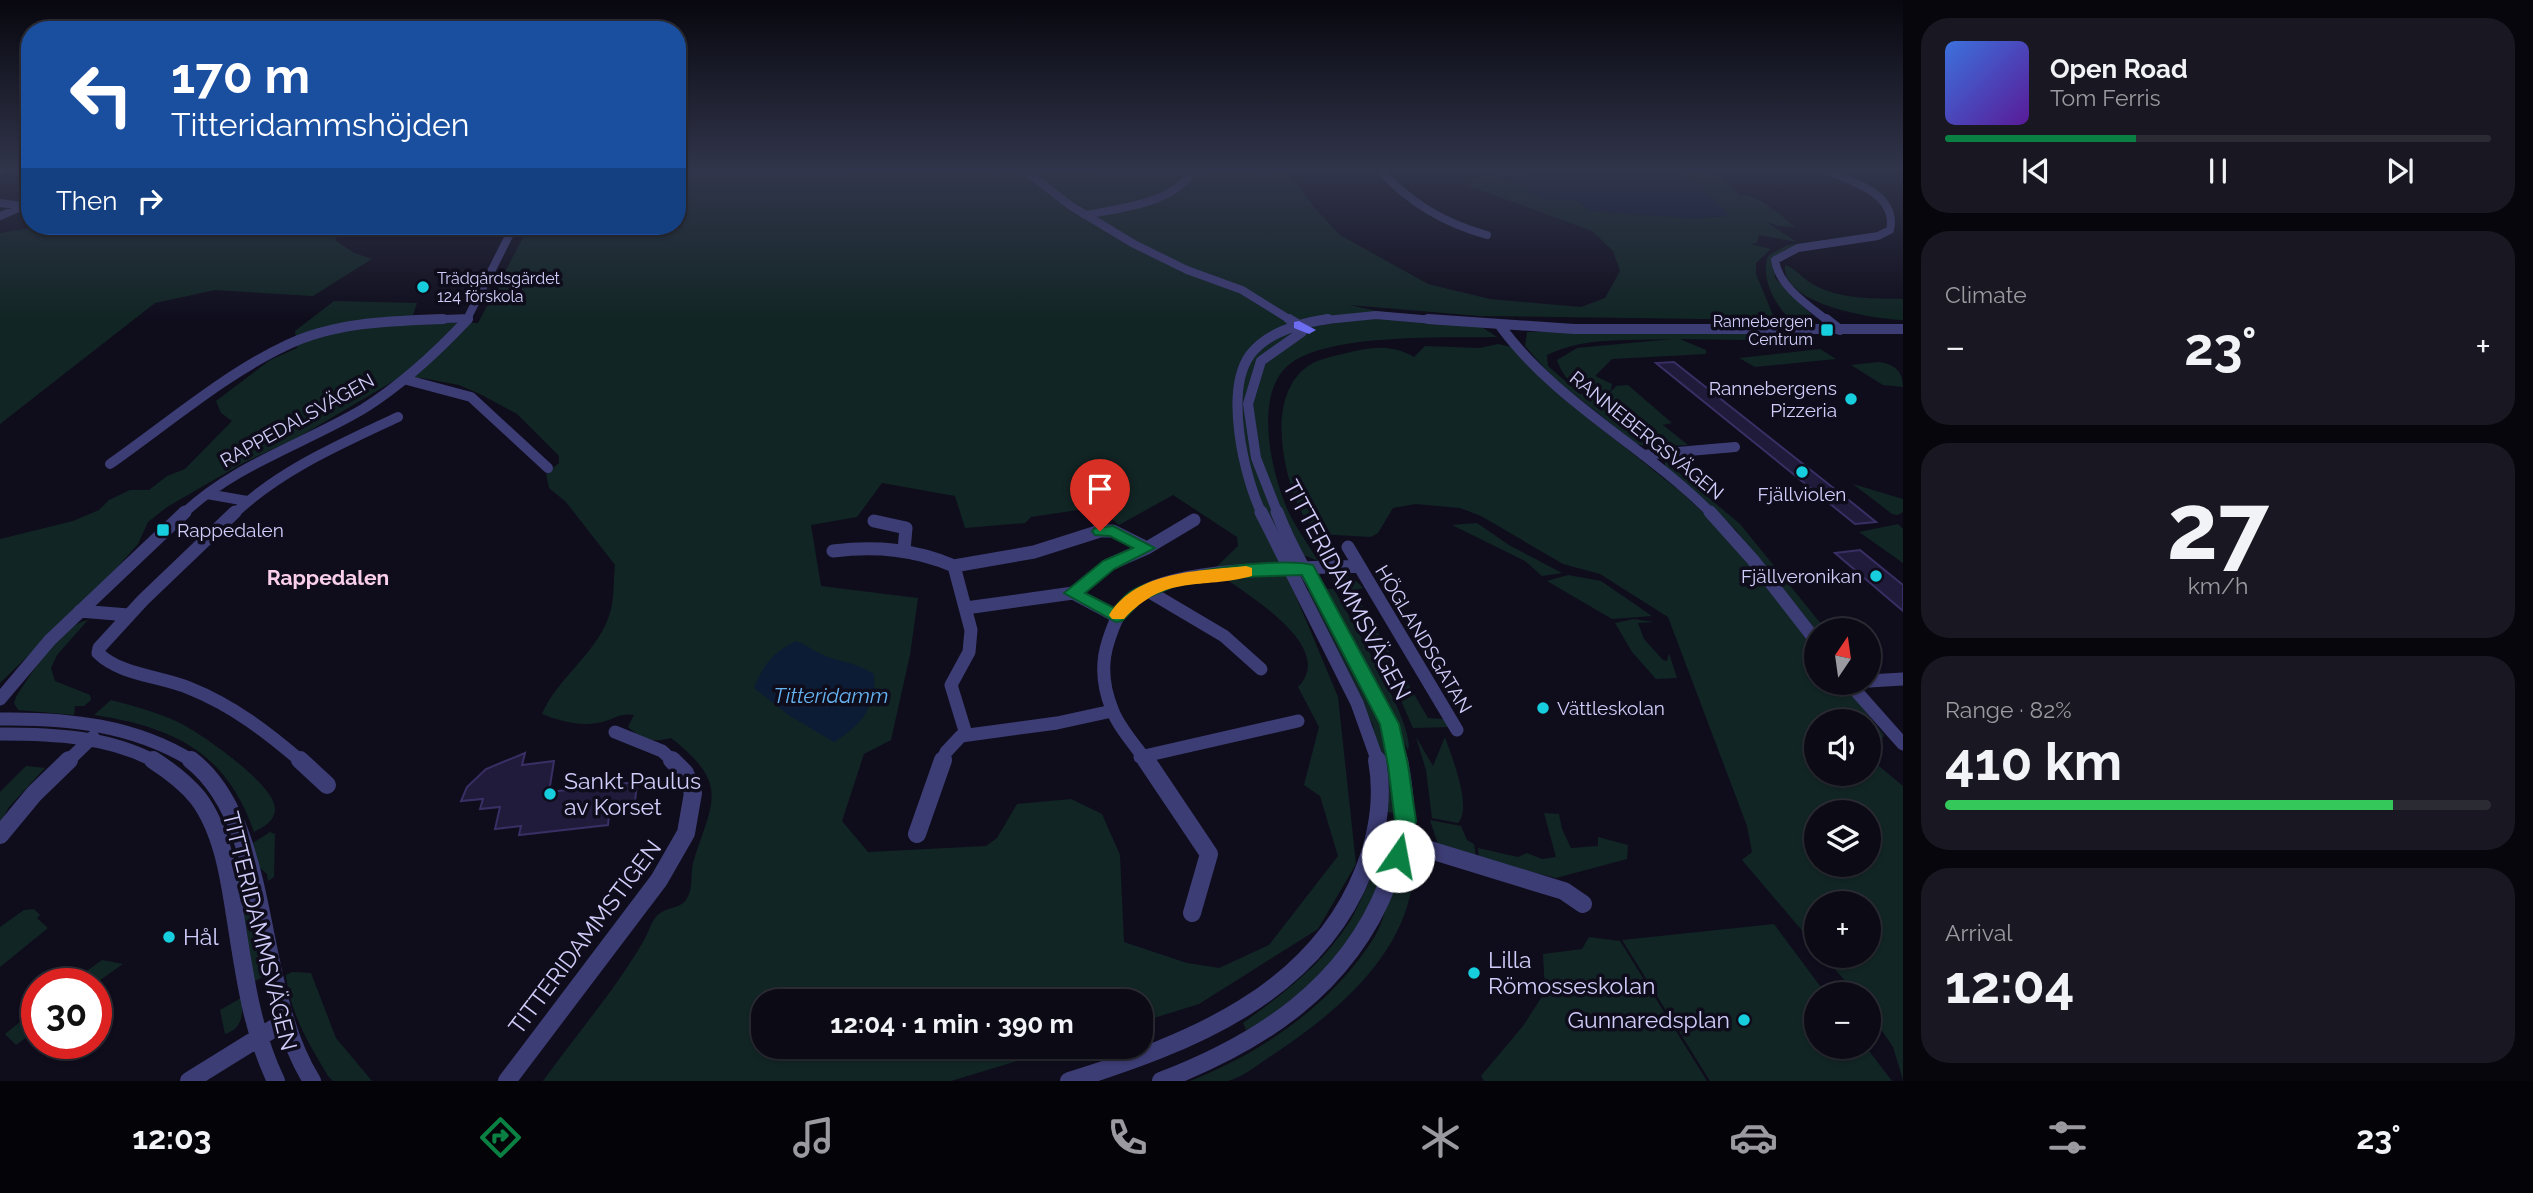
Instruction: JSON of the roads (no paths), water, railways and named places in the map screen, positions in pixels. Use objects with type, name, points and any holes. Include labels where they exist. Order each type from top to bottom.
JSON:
[{"type":"street","points":[[1095,220],[1154,254],[1257,297],[1304,327],[1409,319],[1501,327],[1903,329]]},
{"type":"street","points":[[1451,220],[1487,235]]},
{"type":"street","points":[[1840,330],[1785,283],[1774,267],[1775,260],[1787,251],[1798,248],[1878,236],[1890,230],[1892,220]]},
{"type":"street","name":"RAPPEDALSVÄGEN","points":[[0,699],[30,662],[80,611],[163,530],[207,494],[252,465],[362,409],[407,380],[439,352],[469,318],[510,235]]},
{"type":"street","points":[[110,464],[257,361],[289,344],[342,328],[383,321],[469,318]]},
{"type":"street","name":"TITTERIDAMMSVÄGEN","points":[[1069,1081],[1098,1077],[1218,1025],[1266,996],[1308,963],[1347,911],[1363,882],[1378,834],[1380,780],[1375,750],[1355,696],[1258,471],[1248,411],[1253,377],[1266,354],[1304,327]]},
{"type":"street","name":"RANNEBERGSVÄGEN","points":[[1501,327],[1562,391],[1643,454],[1720,521],[1804,627]]},
{"type":"street","points":[[407,380],[471,397],[548,468]]},
{"type":"street","points":[[327,785],[236,708],[181,684],[102,658],[98,653],[101,644],[128,615],[247,501],[321,453],[398,417]]},
{"type":"street","points":[[1643,454],[1735,447]]},
{"type":"street","name":"RAPPEDALSVÄGEN","points":[[207,494],[247,501]]},
{"type":"street","points":[[966,608],[1073,593],[1108,565],[1147,548],[1194,520]]},
{"type":"street","points":[[874,521],[906,528],[904,550]]},
{"type":"street","points":[[833,551],[874,546],[904,550],[954,566],[1034,552],[1100,531],[1113,531],[1147,548]]},
{"type":"street","name":"HÖGLANDSGATAN","points":[[1348,547],[1457,730]]},
{"type":"street","points":[[954,566],[971,630],[969,652],[951,685],[966,734]]},
{"type":"street","name":"HÖGLANDSGATAN","points":[[1116,616],[1136,596],[1174,580],[1359,566]]},
{"type":"street","name":"TITTERIDAMMSVÄGEN","points":[[1161,1081],[1256,1034],[1296,1008],[1333,974],[1365,934],[1402,842],[1405,821],[1398,765],[1389,724],[1299,570]]},
{"type":"street","points":[[1148,591],[1203,626],[1232,640],[1248,652],[1261,669]]},
{"type":"street","points":[[1073,593],[1116,616],[1104,657],[1104,679],[1112,712],[1209,855],[1192,914]]},
{"type":"street","points":[[80,611],[128,615]]},
{"type":"street","points":[[1881,681],[1903,680]]},
{"type":"street","points":[[1860,695],[1903,744]]},
{"type":"street","points":[[918,834],[946,752],[961,736],[1057,723],[1112,712]]},
{"type":"street","name":"TITTERIDAMMSVÄGEN","points":[[0,719],[46,718],[106,724],[159,743],[209,776],[222,793],[243,841],[284,1022],[297,1060],[312,1081]]},
{"type":"street","points":[[1140,757],[1298,721]]},
{"type":"street","points":[[0,835],[34,794],[106,724]]},
{"type":"street","name":"TITTERIDAMMSTIGEN","points":[[507,1081],[659,880],[686,833],[693,793],[685,773],[662,751],[615,732]]},
{"type":"street","name":"TITTERIDAMMSVÄGEN","points":[[0,734],[36,733],[125,747],[154,761],[189,788],[203,805],[214,830],[225,871],[258,1038],[276,1081]]},
{"type":"street","points":[[1378,834],[1564,891],[1583,904]]},
{"type":"street","points":[[189,1081],[284,1022]]},
{"type":"water","name":"Titteridamm","points":[[796,641],[821,654],[874,674],[873,696],[865,714],[852,729],[834,742],[790,716],[754,688],[770,660]]},
{"type":"place","name":"Trädgårdsgärdet 124 förskola","points":[[423,287]]},
{"type":"place","name":"Rannebergen Centrum","points":[[1827,330]]},
{"type":"place","name":"Rannebergens Pizzeria","points":[[1851,399]]},
{"type":"place","name":"Fjällviolen","points":[[1802,472]]},
{"type":"place","name":"Rappedalen","points":[[163,530]]},
{"type":"place","name":"Fjällveronikan","points":[[1876,576]]},
{"type":"place","name":"Vättleskolan","points":[[1543,708]]},
{"type":"place","name":"Sankt Paulus av Korset","points":[[550,794]]},
{"type":"place","name":"Hål","points":[[169,937]]},
{"type":"place","name":"Lilla Römosseskolan","points":[[1474,973]]},
{"type":"place","name":"Gunnaredsplan","points":[[1744,1020]]},
{"type":"district","name":"Rappedalen","points":[[328,578]]}]
